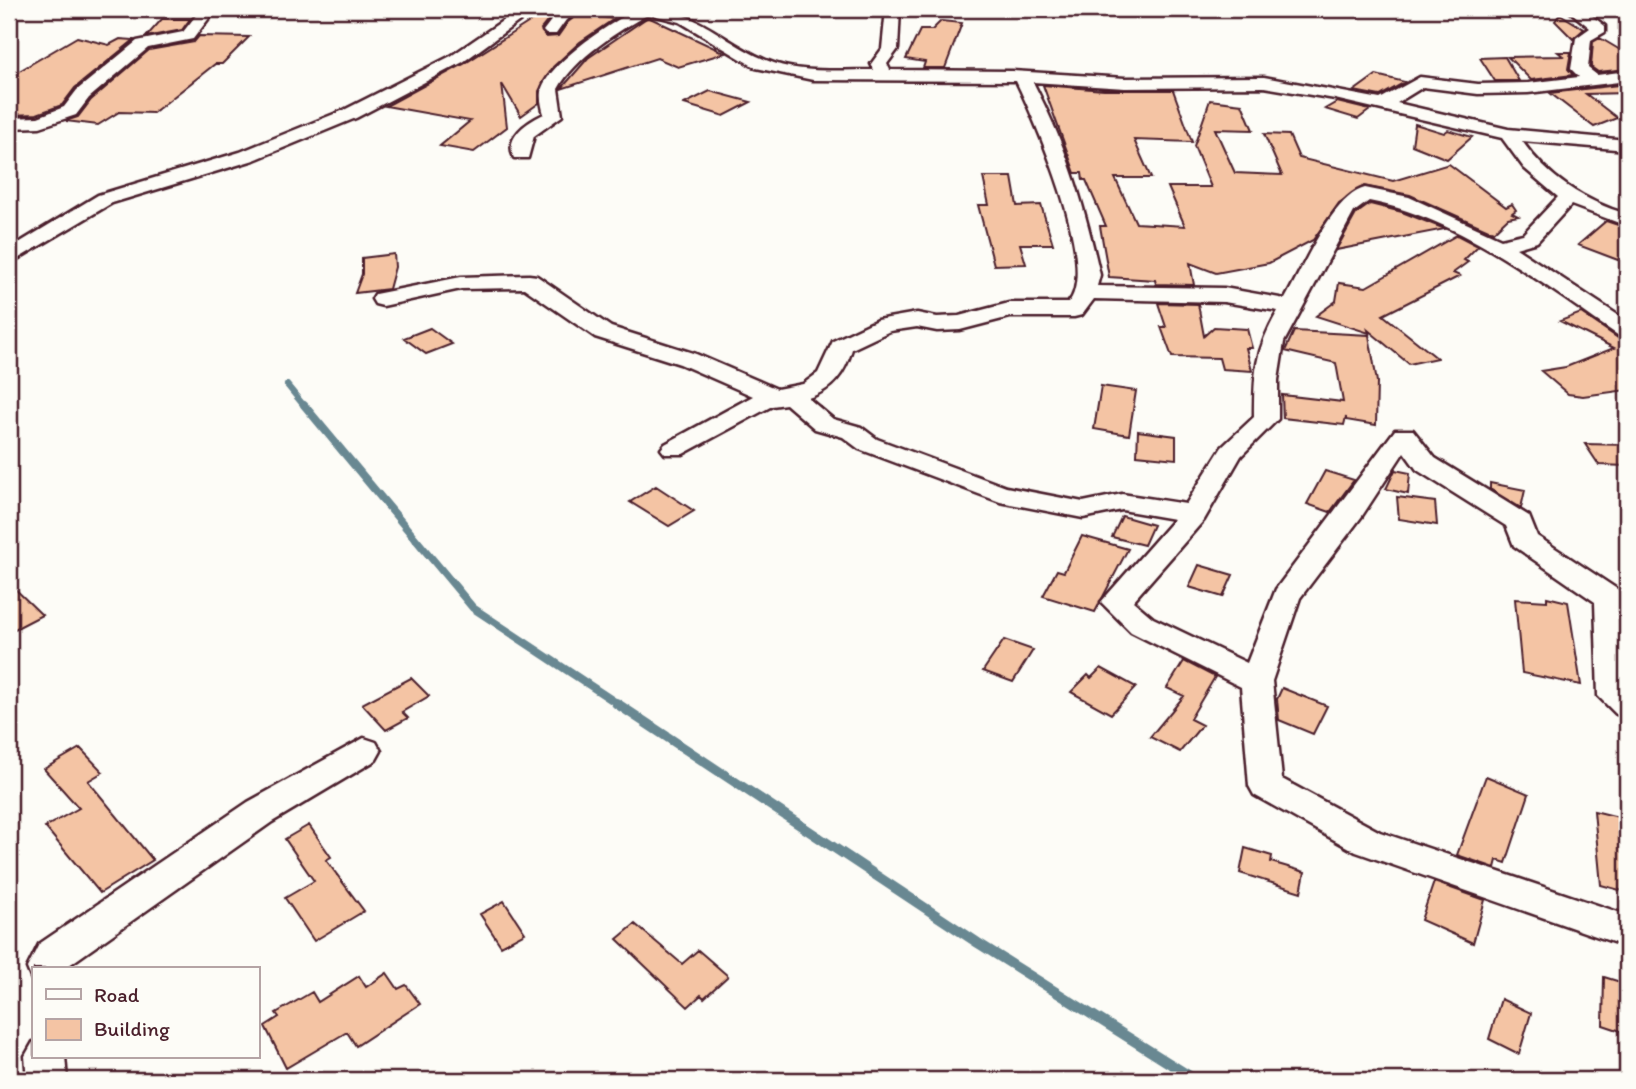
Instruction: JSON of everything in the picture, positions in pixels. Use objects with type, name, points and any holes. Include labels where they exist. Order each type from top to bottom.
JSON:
[{"type":"street","points":[[9,123],[40,122],[70,111],[83,94],[144,44],[187,36],[209,9]]},
{"type":"street","points":[[9,258],[105,199],[247,156],[350,114],[457,59],[529,9]]},
{"type":"street","points":[[551,31],[562,16],[575,9]]},
{"type":"street","points":[[521,153],[520,140],[525,131],[552,116],[549,105],[550,86],[560,74],[630,16],[648,9],[685,19],[762,65],[813,75],[1265,82],[1508,134],[1627,145]]},
{"type":"street","points":[[883,74],[879,64],[890,49],[888,36],[892,28],[892,9]]},
{"type":"street","points":[[1574,9],[1600,29],[1584,38],[1581,50],[1583,63],[1579,69],[1595,81]]},
{"type":"street","points":[[1382,105],[1420,82],[1478,89],[1528,88],[1627,76]]},
{"type":"street","points":[[674,449],[765,400],[812,389],[827,379],[841,346],[855,335],[885,325],[917,320],[937,324],[960,323],[1009,310],[1074,310],[1086,292],[1089,275],[1072,194],[1050,132],[1023,79]]},
{"type":"street","points":[[1508,134],[1517,148],[1568,198],[1627,220]]},
{"type":"street","points":[[1256,681],[1142,625],[1116,602],[1194,514],[1231,452],[1266,419],[1266,380],[1272,342],[1346,209],[1365,194],[1402,201],[1499,246],[1627,331]]},
{"type":"street","points":[[1499,246],[1530,238],[1550,212],[1568,198]]},
{"type":"street","points":[[383,299],[461,284],[529,281],[603,332],[688,359],[772,396],[791,396],[824,424],[852,432],[868,444],[1000,494],[1083,510],[1122,502],[1194,514]]},
{"type":"street","points":[[1086,292],[1224,295],[1292,307]]},
{"type":"street","points":[[1627,706],[1614,696],[1610,598],[1557,565],[1524,540],[1519,522],[1426,464],[1404,435],[1370,479],[1352,510],[1286,596],[1256,681],[1266,786],[1368,842],[1627,931]]},
{"type":"street","points":[[46,967],[52,956],[260,812],[364,751]]},
{"type":"street","points":[[45,1058],[47,1080]]},
{"type":"building","points":[[548,10],[556,11],[541,29],[546,37],[558,36],[568,22],[580,13],[614,19],[580,42],[553,67],[539,91],[539,103],[521,116],[502,84],[507,127],[474,152],[440,146],[470,121],[386,106],[464,64]]},
{"type":"building","points":[[1560,14],[1584,29],[1573,39],[1555,21]]},
{"type":"building","points":[[648,17],[725,53],[678,67],[657,58],[561,89],[588,58]]},
{"type":"building","points":[[162,19],[190,19],[182,30],[146,37]]},
{"type":"building","points":[[941,21],[962,23],[945,68],[923,68],[925,62],[906,59],[920,30],[932,30]]},
{"type":"building","points":[[199,36],[249,37],[222,64],[215,64],[153,113],[119,112],[98,125],[66,121],[78,117],[91,100],[149,50],[194,42]]},
{"type":"building","points":[[77,37],[109,45],[120,39],[134,40],[75,88],[62,105],[37,114],[9,115],[9,77]]},
{"type":"building","points":[[1600,38],[1627,54],[1627,69],[1598,72],[1591,67],[1593,42]]},
{"type":"building","points":[[1558,52],[1571,52],[1568,69],[1573,75],[1531,80],[1508,57],[1563,56]]},
{"type":"building","points":[[1505,57],[1519,81],[1495,81],[1480,58]]},
{"type":"building","points":[[1376,75],[1405,82],[1380,96],[1354,91]]},
{"type":"building","points":[[1627,84],[1627,93],[1586,94],[1617,118],[1594,127],[1550,93]]},
{"type":"building","points":[[1043,85],[1104,90],[1173,90],[1192,142],[1134,140],[1151,178],[1115,178],[1136,223],[1185,226],[1168,187],[1211,187],[1194,146],[1210,100],[1242,104],[1253,130],[1215,129],[1235,173],[1282,175],[1264,134],[1289,135],[1299,158],[1393,181],[1449,164],[1506,207],[1512,204],[1516,210],[1512,213],[1518,216],[1508,218],[1493,232],[1410,195],[1364,186],[1339,203],[1313,240],[1269,263],[1216,273],[1190,263],[1194,285],[1156,284],[1155,280],[1109,277],[1100,226],[1106,226],[1082,173],[1075,173]]},
{"type":"building","points":[[710,91],[751,102],[724,116],[684,104]]},
{"type":"building","points":[[1337,102],[1370,110],[1358,119],[1325,109]]},
{"type":"building","points":[[1415,124],[1444,133],[1448,130],[1472,137],[1447,159],[1412,145]]},
{"type":"building","points":[[983,177],[1012,177],[1017,206],[1041,205],[1053,244],[1020,244],[1026,264],[994,265],[978,205],[989,205]]},
{"type":"building","points":[[1370,204],[1402,212],[1445,229],[1336,250],[1356,214]]},
{"type":"building","points":[[1606,221],[1627,228],[1627,252],[1618,260],[1578,245]]},
{"type":"building","points":[[1457,235],[1478,246],[1464,260],[1468,262],[1453,273],[1460,276],[1383,315],[1437,358],[1409,364],[1368,330],[1369,333],[1316,316],[1336,301],[1339,283],[1366,287]]},
{"type":"building","points":[[394,254],[395,267],[389,289],[355,293],[362,274],[362,258]]},
{"type":"building","points":[[1158,303],[1198,304],[1204,336],[1214,327],[1247,329],[1252,348],[1246,348],[1252,371],[1222,369],[1219,358],[1172,357],[1161,327],[1166,327]]},
{"type":"building","points":[[1581,313],[1618,338],[1627,340],[1627,390],[1583,396],[1568,394],[1541,371],[1566,367],[1614,348],[1560,321]]},
{"type":"building","points":[[430,328],[452,344],[426,354],[404,338]]},
{"type":"building","points":[[1294,331],[1369,335],[1377,382],[1376,425],[1346,420],[1346,417],[1344,425],[1283,418],[1282,395],[1343,402],[1336,363],[1285,351]]},
{"type":"building","points":[[1101,386],[1136,391],[1129,435],[1094,429]]},
{"type":"building","points":[[1138,431],[1176,436],[1176,459],[1137,455]]},
{"type":"building","points":[[1585,444],[1627,445],[1627,466],[1599,465]]},
{"type":"building","points":[[1395,470],[1410,473],[1408,494],[1386,489]]},
{"type":"building","points":[[1325,471],[1354,480],[1330,512],[1307,504]]},
{"type":"building","points":[[1490,483],[1525,490],[1521,508],[1490,489]]},
{"type":"building","points":[[656,486],[694,511],[669,526],[630,502]]},
{"type":"building","points":[[1397,497],[1435,502],[1437,525],[1399,519]]},
{"type":"building","points":[[1122,516],[1153,525],[1144,545],[1112,537]]},
{"type":"building","points":[[1082,536],[1128,549],[1095,612],[1043,596],[1057,570],[1064,572]]},
{"type":"building","points":[[1199,565],[1233,575],[1223,597],[1189,587]]},
{"type":"building","points":[[9,583],[42,615],[9,632]]},
{"type":"building","points":[[1547,597],[1568,602],[1581,685],[1522,673],[1515,599],[1547,601]]},
{"type":"building","points":[[1004,640],[1033,650],[1013,682],[983,671]]},
{"type":"building","points":[[1184,661],[1215,677],[1190,719],[1202,725],[1180,752],[1150,737],[1184,696],[1167,688]]},
{"type":"building","points":[[1101,668],[1136,687],[1111,714],[1071,692],[1088,675],[1091,678]]},
{"type":"building","points":[[411,678],[429,696],[402,712],[408,718],[386,730],[362,704]]},
{"type":"building","points":[[1282,688],[1327,706],[1313,734],[1279,720],[1277,699]]},
{"type":"building","points":[[80,748],[103,772],[88,781],[153,860],[100,893],[45,827],[79,808],[44,769]]},
{"type":"building","points":[[1486,776],[1529,794],[1506,863],[1497,860],[1495,868],[1457,855]]},
{"type":"building","points":[[1594,811],[1627,819],[1627,892],[1601,885]]},
{"type":"building","points":[[309,825],[331,857],[326,860],[364,911],[314,941],[285,898],[314,881],[285,839]]},
{"type":"building","points":[[1245,848],[1272,856],[1271,862],[1305,872],[1301,892],[1240,873]]},
{"type":"building","points":[[1434,882],[1485,900],[1473,943],[1421,920]]},
{"type":"building","points":[[504,901],[525,933],[501,946],[480,914]]},
{"type":"building","points":[[635,924],[682,964],[698,950],[728,976],[704,998],[701,995],[688,1007],[617,939]]},
{"type":"building","points":[[387,973],[398,989],[406,985],[420,1004],[356,1046],[347,1032],[286,1068],[265,1026],[279,1017],[276,1013],[312,992],[318,1002],[359,976],[366,987]]},
{"type":"building","points":[[1604,977],[1627,984],[1627,1033],[1603,1025]]},
{"type":"building","points":[[1501,999],[1531,1013],[1519,1054],[1489,1039]]},
{"type":"waterway","points":[[287,385],[305,407]]},
{"type":"waterway","points":[[304,405],[473,608],[618,704]]},
{"type":"waterway","points":[[616,703],[978,943],[1196,1080]]}]
